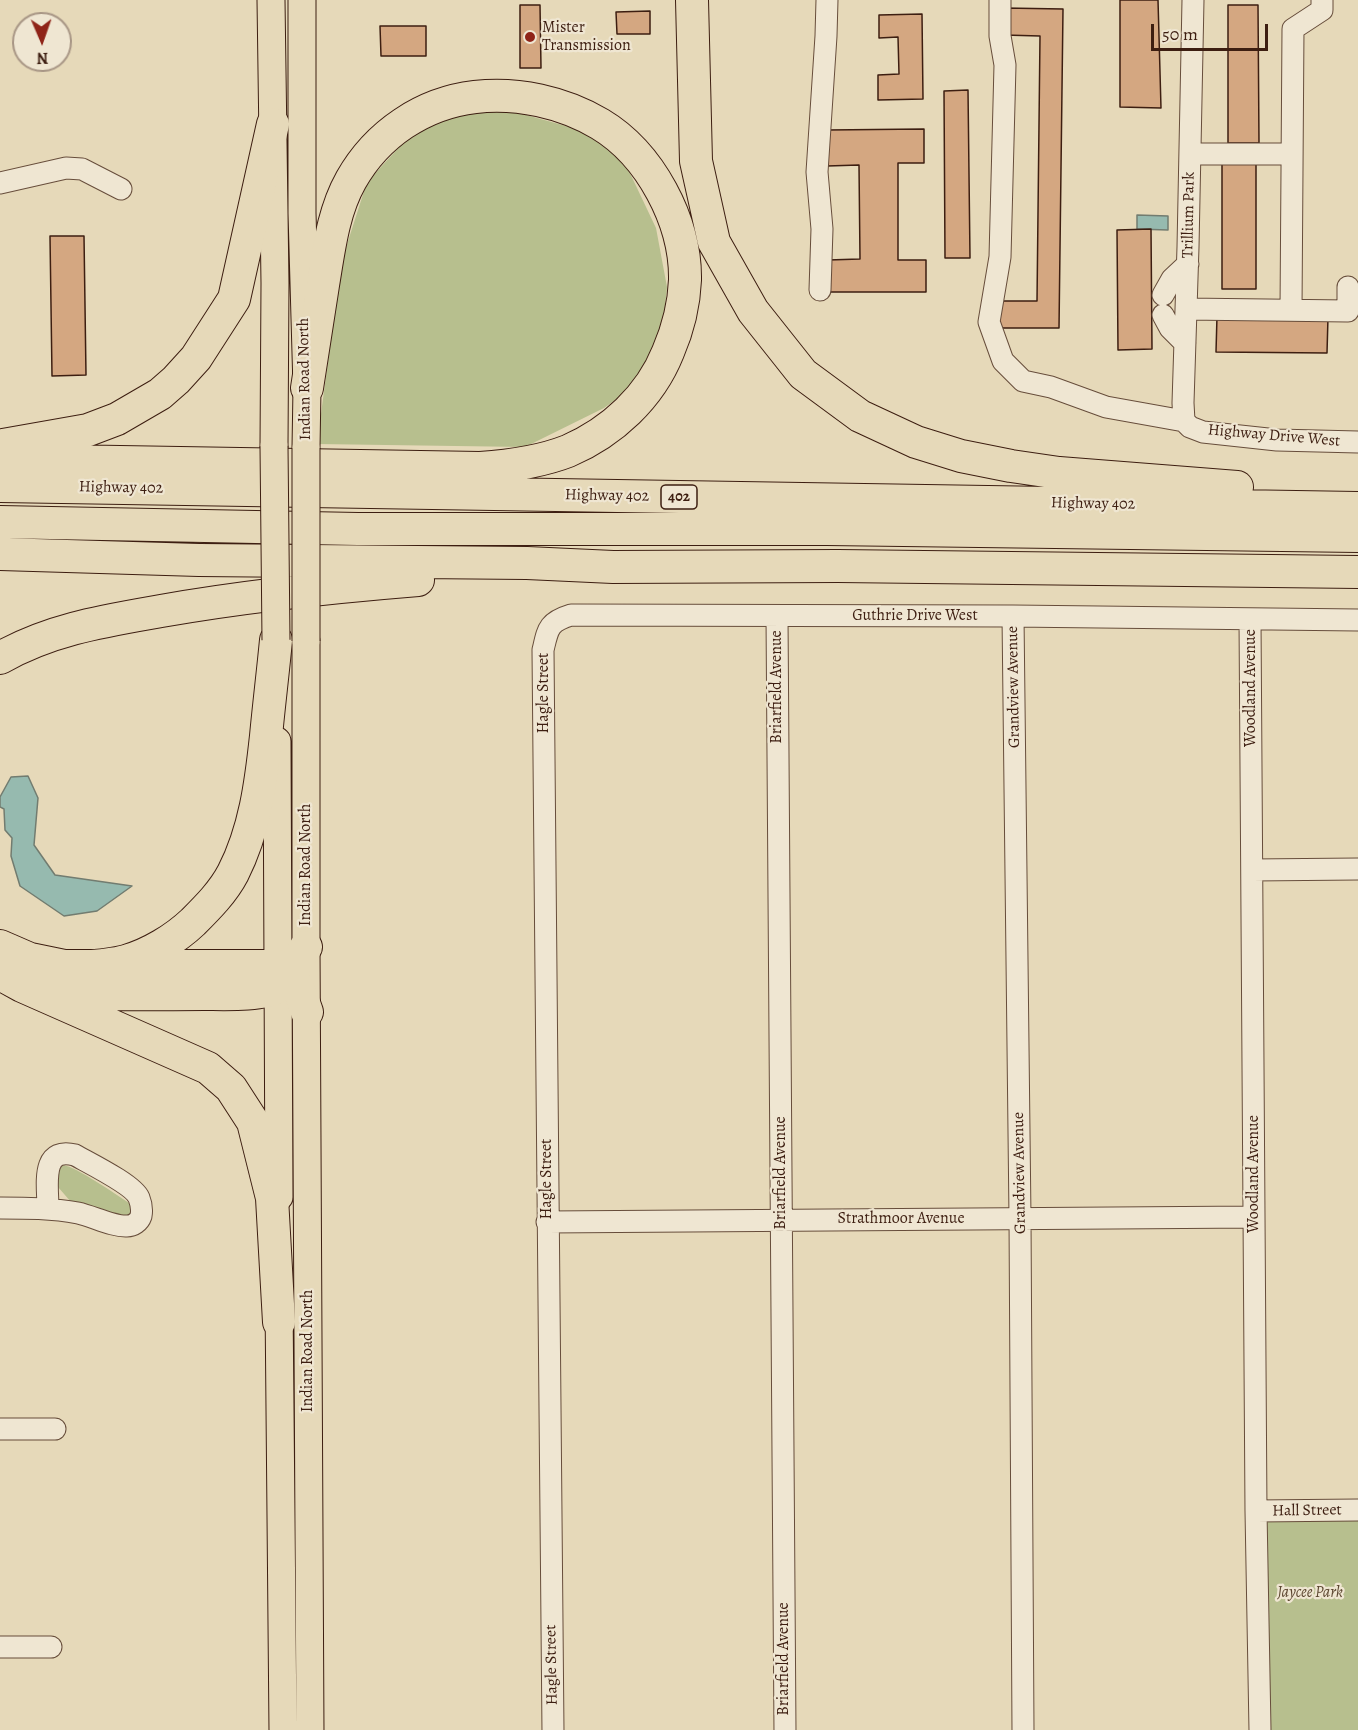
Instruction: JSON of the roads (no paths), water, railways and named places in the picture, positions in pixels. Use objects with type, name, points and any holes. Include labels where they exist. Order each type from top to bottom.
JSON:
[{"type":"highway","points":[[692,0],[696,161],[714,242],[753,311],[803,374],[860,416],[916,442],[961,456],[1059,473],[1280,490],[1358,493]]},
{"type":"highway","points":[[0,460],[480,468],[525,464],[569,450],[608,428],[640,399],[653,383],[673,341],[681,309],[685,277],[676,226],[667,201],[639,158],[619,139],[601,124],[553,103],[523,97],[491,95],[464,98],[439,105],[417,115],[396,128],[378,144],[351,180],[341,202],[332,231],[307,388]]},
{"type":"highway","points":[[0,445],[88,430],[117,419],[160,394],[196,358],[234,299],[273,124]]},
{"type":"highway","name":"Highway 402","points":[[0,486],[1358,508]]},
{"type":"highway","points":[[0,522],[358,530],[826,529],[1358,536]]},
{"type":"highway","points":[[0,538],[359,545],[850,546],[1358,552]]},
{"type":"highway","points":[[0,554],[199,560],[527,563],[613,567],[838,566],[1358,572]]},
{"type":"highway","points":[[0,658],[39,638],[63,631],[97,622],[205,603],[367,585],[613,567]]},
{"type":"highway","points":[[81,967],[126,961],[164,944],[183,932],[220,894],[243,852],[252,824],[291,641]]},
{"type":"highway","points":[[0,946],[30,959],[64,966],[281,975],[295,983],[307,1012]]},
{"type":"highway","points":[[11,980],[80,993],[228,993],[268,990],[306,946]]},
{"type":"highway","points":[[11,980],[208,1068],[231,1088],[253,1122],[272,1198],[279,1323]]},
{"type":"main road","name":"Indian Road North","points":[[271,0],[275,283],[274,446],[291,641],[306,946],[310,1730]]},
{"type":"main road","name":"Indian Road North","points":[[283,1730],[279,1323],[281,975],[291,641],[306,448],[307,388],[302,213],[302,0]]},
{"type":"street","points":[[820,290],[822,229],[817,172],[826,36],[826,0]]},
{"type":"street","name":"Highway Drive West","points":[[999,0],[1000,36],[1005,65],[1000,257],[989,322],[1003,361],[1023,381],[1051,387],[1106,407],[1187,424],[1203,432],[1277,440],[1358,442]]},
{"type":"street","name":"Trillium Park","points":[[1187,424],[1183,403],[1193,0]]},
{"type":"street","points":[[1291,310],[1293,29],[1322,10],[1322,0]]},
{"type":"street","points":[[1190,154],[1292,154]]},
{"type":"street","points":[[0,183],[66,168],[82,169],[121,189]]},
{"type":"street","points":[[1185,343],[1170,328],[1163,305],[1172,279],[1188,264]]},
{"type":"street","points":[[1186,309],[1348,311],[1348,287]]},
{"type":"street","name":"Guthrie Drive West","points":[[548,628],[561,618],[571,615],[1013,616],[1358,620]]},
{"type":"street","name":"Briarfield Avenue","points":[[777,616],[785,1730]]},
{"type":"street","name":"Grandview Avenue","points":[[1013,616],[1023,1730]]},
{"type":"street","name":"Woodland Avenue","points":[[1250,619],[1256,1511],[1260,1730]]},
{"type":"street","name":"Hagle Street","points":[[548,628],[543,650],[553,1730]]},
{"type":"street","points":[[1252,870],[1358,869]]},
{"type":"street","points":[[0,1208],[48,1208],[130,1227],[141,1217],[139,1197],[132,1189],[66,1152],[50,1160],[48,1208]]},
{"type":"street","name":"Strathmoor Avenue","points":[[548,1222],[1254,1217]]},
{"type":"street","points":[[0,1429],[55,1430]]},
{"type":"street","name":"Hall Street","points":[[1256,1511],[1358,1510]]},
{"type":"street","points":[[0,1647],[51,1647]]},
{"type":"water","points":[[1137,215],[1168,216],[1168,230],[1137,229]]},
{"type":"water","points":[[28,776],[38,798],[34,845],[55,875],[132,886],[97,911],[64,916],[20,886],[11,856],[12,838],[5,830],[4,809],[0,807],[0,797],[11,777]]},
{"type":"place","name":"Mister Transmission","points":[[530,37]]},
{"type":"park label","name":"Jaycee Park","points":[[1310,1593]]}]
